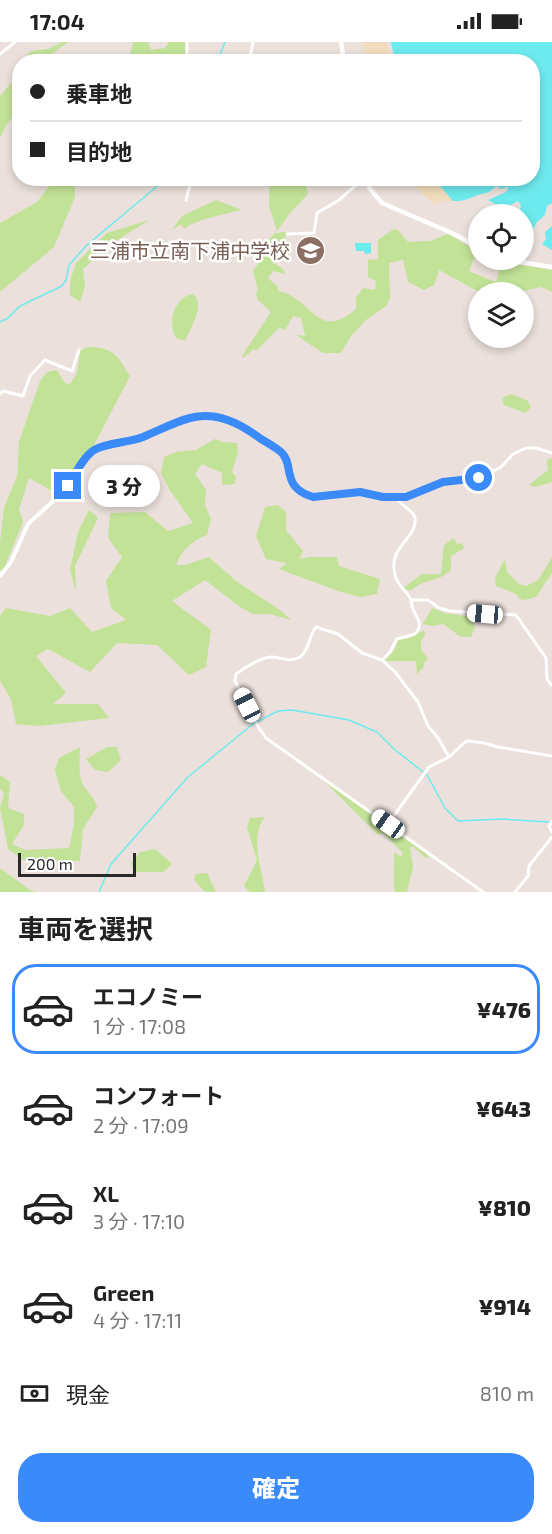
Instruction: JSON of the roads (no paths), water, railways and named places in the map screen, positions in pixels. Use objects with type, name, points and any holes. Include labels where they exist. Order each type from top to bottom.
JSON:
[{"type":"main road","points":[[369,186],[382,203],[468,242]]},
{"type":"main road","points":[[534,264],[552,267]]},
{"type":"street","points":[[0,54],[15,42]]},
{"type":"street","points":[[186,200],[190,186]]},
{"type":"street","points":[[287,234],[314,233],[317,213],[356,186]]},
{"type":"street","points":[[0,394],[3,391],[23,396],[30,376],[45,360],[72,371],[79,350]]},
{"type":"street","points":[[0,576],[11,562],[28,524],[63,492],[95,449],[140,438],[187,419],[201,417],[232,421],[249,430],[284,455],[293,483],[313,497],[360,492],[397,498],[414,495],[443,482],[484,476],[501,466],[513,454],[526,448],[536,448],[552,453]]},
{"type":"street","points":[[382,660],[390,652],[397,639],[415,634],[420,620],[412,608],[411,600],[399,585],[393,563],[395,555],[414,526],[415,516],[399,503],[397,498]]},
{"type":"street","points":[[411,600],[428,600],[439,608],[450,611],[516,615],[544,653],[547,678],[552,686]]},
{"type":"street","points":[[449,757],[428,726],[418,702],[395,672],[382,660],[362,652],[338,634],[316,627],[300,657],[288,660],[266,658],[236,675],[235,681],[266,738],[483,892]]},
{"type":"street","points":[[388,824],[429,767],[449,757],[468,741],[552,756]]},
{"type":"street","points":[[552,821],[549,826],[552,832]]},
{"type":"street","points":[[515,892],[528,876],[529,867],[552,837]]},
{"type":"water","points":[[391,42],[552,42],[552,203],[547,206],[545,215],[534,227],[534,204],[520,204],[518,201],[513,204],[495,204],[488,200],[506,192],[508,188],[501,189],[496,186],[540,186],[540,54],[394,54]]},
{"type":"water","points":[[440,186],[496,186],[486,193],[453,201]]},
{"type":"water","points":[[552,226],[552,250],[542,244],[546,239],[545,232]]},
{"type":"water","points":[[355,243],[371,243],[371,253],[356,251]]},
{"type":"waterway","points":[[220,54],[225,42]]},
{"type":"waterway","points":[[0,322],[8,318],[20,306],[62,286],[66,280],[69,265],[87,245],[157,186]]},
{"type":"waterway","points":[[99,892],[111,864],[188,777],[253,724],[278,711],[292,710],[349,720],[377,732],[394,749],[427,775],[445,808],[458,821],[502,819],[549,822]]},
{"type":"place","name":"三浦市立南下浦中学校","points":[[311,250]]}]
